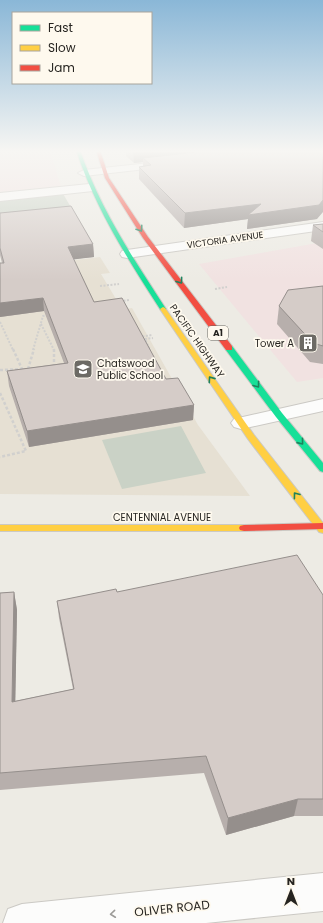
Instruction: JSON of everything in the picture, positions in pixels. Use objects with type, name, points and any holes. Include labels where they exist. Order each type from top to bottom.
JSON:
[{"type":"main road","name":"PACIFIC HIGHWAY","points":[[92,193],[127,254],[166,316],[241,423],[322,527]]},
{"type":"main road","name":"PACIFIC HIGHWAY","points":[[117,193],[156,250],[280,415],[323,469]]},
{"type":"main road","name":"CENTENNIAL AVENUE","points":[[0,528],[322,527]]},
{"type":"street","points":[[0,197],[39,193]]},
{"type":"street","name":"VICTORIA AVENUE","points":[[127,254],[323,226]]},
{"type":"street","points":[[241,423],[323,405]]},
{"type":"street","name":"OLIVER ROAD","points":[[22,923],[323,892]]},
{"type":"path","points":[[100,286],[119,284]]},
{"type":"path","points":[[215,289],[227,287]]},
{"type":"path","points":[[118,302],[130,300]]},
{"type":"path","points":[[28,369],[43,316],[50,315]]},
{"type":"path","points":[[0,322],[22,369]]},
{"type":"path","points":[[41,324],[54,350],[55,367],[48,368]]},
{"type":"path","points":[[135,338],[153,337],[145,339],[150,350],[142,351]]},
{"type":"path","points":[[0,370],[35,368]]},
{"type":"path","points":[[0,393],[26,451],[0,457]]},
{"type":"shaded area","points":[[63,193],[76,216],[0,224],[0,198]]},
{"type":"shaded area","points":[[323,242],[323,378],[297,382],[199,264]]},
{"type":"shaded area","name":"Chatswood Public School","points":[[100,257],[110,273],[101,274],[116,299],[107,312],[132,308],[198,425],[250,496],[0,494],[0,269]]},
{"type":"shaded area","points":[[181,426],[206,473],[122,489],[102,440]]},
{"type":"building","points":[[165,193],[323,193],[323,200],[319,205],[248,215],[261,204],[185,213]]},
{"type":"building","points":[[71,206],[93,244],[68,247],[94,302],[122,298],[166,379],[178,378],[194,405],[27,431],[7,371],[68,363],[43,298],[0,303],[0,263],[4,263],[0,248],[0,213]]},
{"type":"building","points":[[323,224],[323,232],[313,225]]},
{"type":"building","points":[[323,286],[323,346],[313,343],[279,306],[288,290]]},
{"type":"building","points":[[297,555],[323,595],[323,799],[298,799],[228,818],[206,756],[0,773],[0,593],[14,592],[12,702],[74,689],[57,601],[116,589],[117,592]]},
{"type":"traffic: fast","points":[[94,193],[114,232],[163,309]]},
{"type":"traffic: fast","points":[[229,348],[279,415],[323,469]]},
{"type":"traffic: slow","points":[[163,309],[251,437],[323,530]]},
{"type":"traffic: slow","points":[[0,528],[244,528]]},
{"type":"traffic: jam","points":[[117,193],[146,238],[229,348]]},
{"type":"traffic: jam","points":[[244,528],[323,526]]},
{"type":"place","name":"Tower A","points":[[308,343]]},
{"type":"place","name":"Chatswood Public School","points":[[83,369]]}]
